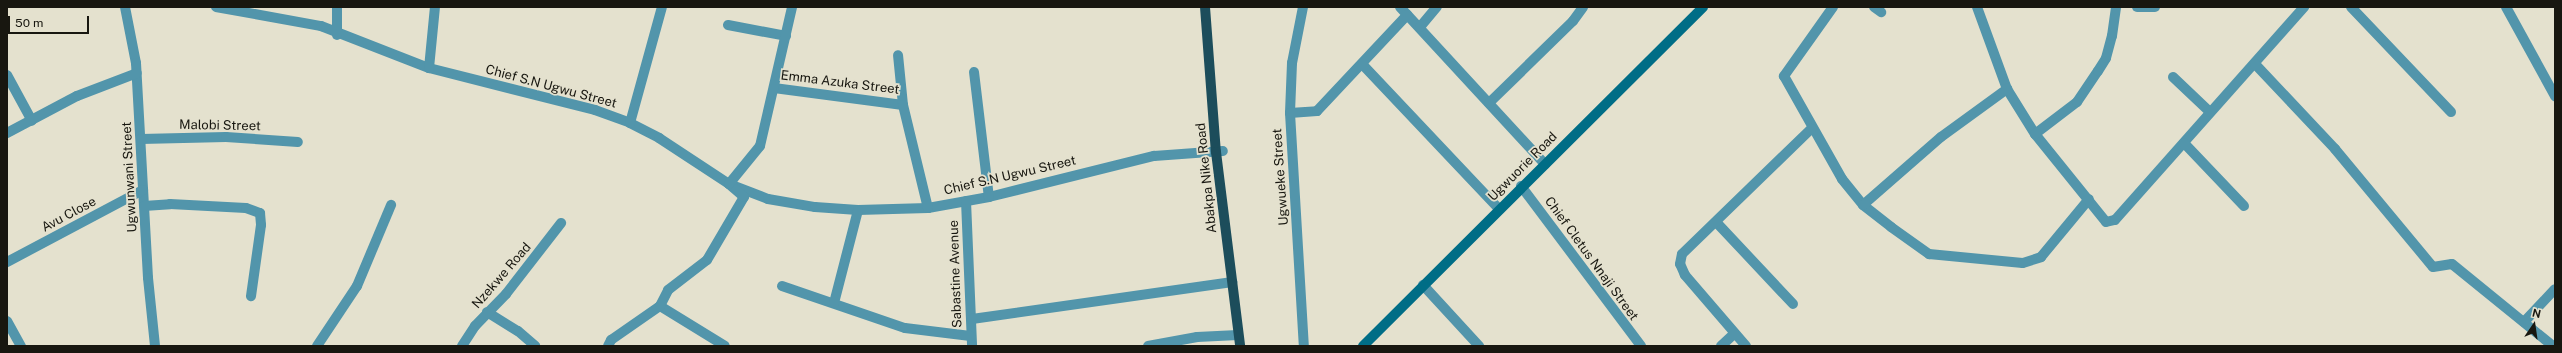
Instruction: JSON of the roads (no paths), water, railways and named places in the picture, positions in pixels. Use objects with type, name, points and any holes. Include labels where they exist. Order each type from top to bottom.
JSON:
[{"type":"main road","name":"Abakpa Nike Road","points":[[1205,7],[1232,282],[1240,346]]},
{"type":"main road","name":"Abakpa Nike Road","points":[[1212,7],[1219,152],[1245,346]]},
{"type":"street","name":"Ugwunwani Street","points":[[125,7],[137,73],[142,190],[155,346]]},
{"type":"street","name":"Chief S.N Ugwu Street","points":[[216,7],[300,20],[321,26],[337,35],[362,40],[429,68],[595,110],[630,123],[729,184],[768,199],[815,207],[858,210],[928,208],[989,197],[1154,156],[1219,152]]},
{"type":"street","points":[[337,7],[337,35]]},
{"type":"street","points":[[429,68],[435,7]]},
{"type":"street","points":[[630,123],[662,7]]},
{"type":"street","points":[[608,346],[612,340],[660,306],[668,290],[707,260],[744,197],[729,184],[760,146],[792,7]]},
{"type":"street","name":"Ugwueke Street","points":[[1303,7],[1292,63],[1290,113],[1304,346]]},
{"type":"street","points":[[1400,7],[1545,164]]},
{"type":"street","points":[[1420,27],[1437,7]]},
{"type":"street","points":[[1489,103],[1573,21],[1583,7]]},
{"type":"street","name":"Ugwuorie Road","points":[[1363,346],[1521,186],[1703,7]]},
{"type":"street","points":[[1833,7],[1784,72],[1811,129],[1842,179],[1863,205],[1929,254],[2023,263],[2041,256],[2089,199]]},
{"type":"street","points":[[1977,7],[2007,89],[2035,134],[2089,199],[2099,217],[2106,222],[2115,220],[2304,7]]},
{"type":"street","points":[[2035,134],[2077,102],[2098,72],[2106,58],[2112,36],[2116,7]]},
{"type":"street","points":[[2137,7],[2155,7]]},
{"type":"street","points":[[2351,7],[2451,112]]},
{"type":"street","points":[[2506,7],[2555,96]]},
{"type":"street","points":[[1290,113],[1317,111],[1407,15]]},
{"type":"street","points":[[728,25],[786,36]]},
{"type":"street","name":"Emma Azuka Street","points":[[774,88],[903,105],[898,55]]},
{"type":"street","points":[[1362,64],[1499,209]]},
{"type":"street","points":[[2255,64],[2335,149],[2433,267],[2452,264],[2553,346]]},
{"type":"street","points":[[974,72],[989,197]]},
{"type":"street","points":[[7,133],[77,96],[137,73]]},
{"type":"street","points":[[7,75],[32,121]]},
{"type":"street","points":[[2173,77],[2210,112]]},
{"type":"street","points":[[1863,205],[1941,137],[2007,89]]},
{"type":"street","points":[[903,105],[928,208]]},
{"type":"street","points":[[1746,346],[1734,334],[1685,275],[1680,264],[1682,254],[1718,223],[1811,129]]},
{"type":"street","name":"Malobi Street","points":[[141,139],[226,137],[298,142]]},
{"type":"street","points":[[2184,143],[2244,206]]},
{"type":"street","name":"Chief Cletus Nnaji Street","points":[[1521,186],[1641,346]]},
{"type":"street","name":"Avu Close","points":[[7,262],[142,190]]},
{"type":"street","name":"Sabastine Avenue","points":[[966,201],[972,320],[971,341]]},
{"type":"street","points":[[144,206],[170,204],[246,208],[260,213],[261,225],[251,296]]},
{"type":"street","points":[[317,346],[357,286],[391,205]]},
{"type":"street","points":[[834,303],[858,210]]},
{"type":"street","name":"Nzekwe Road","points":[[462,346],[487,312],[506,294],[561,223]]},
{"type":"street","points":[[1718,223],[1793,304]]},
{"type":"street","points":[[972,320],[1232,282]]},
{"type":"street","points":[[1423,285],[1479,346]]},
{"type":"street","points":[[782,286],[834,303],[874,320],[905,328],[971,341]]},
{"type":"street","points":[[2524,322],[2555,290]]},
{"type":"street","points":[[660,306],[725,346]]},
{"type":"street","points":[[487,312],[535,346]]},
{"type":"street","points":[[7,321],[21,346]]},
{"type":"street","points":[[1721,346],[1734,334]]},
{"type":"street","points":[[1148,346],[1197,337],[1238,335]]}]
